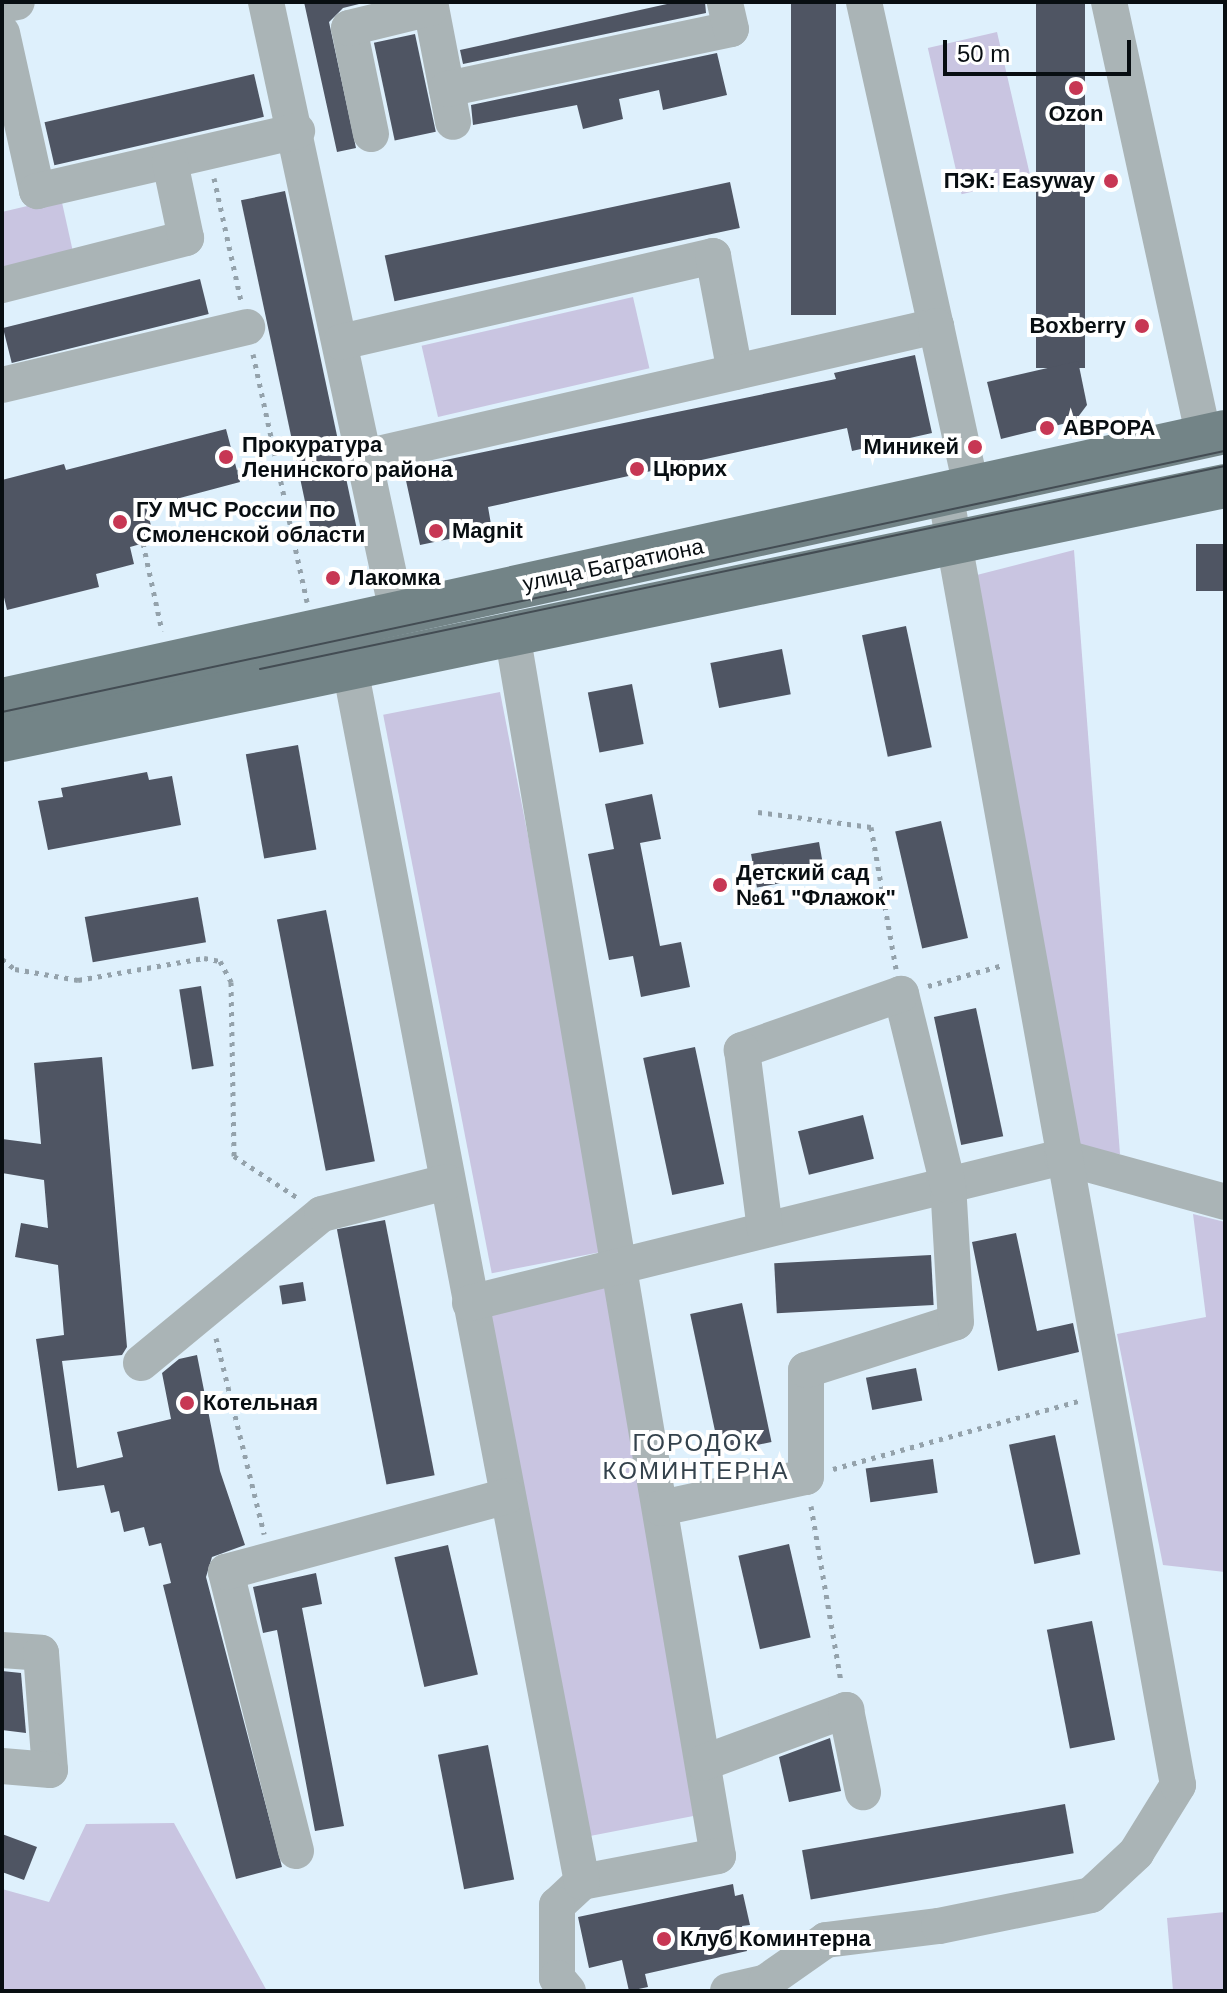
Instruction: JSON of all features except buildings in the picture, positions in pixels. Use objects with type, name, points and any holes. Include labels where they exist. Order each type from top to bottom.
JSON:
[{"type":"main road","name":"улица Багратиона","points":[[2,700],[1215,434]]},
{"type":"main road","name":"улица Багратиона","points":[[2,740],[1225,486]]},
{"type":"street","points":[[2,5],[17,2]]},
{"type":"street","points":[[266,2],[297,131],[397,612]]},
{"type":"street","points":[[371,134],[349,28],[430,5],[450,105],[731,29],[725,2]]},
{"type":"street","points":[[728,1991],[766,1982],[826,1940],[939,1926],[1091,1895],[1136,1853],[1178,1785],[1062,1157],[956,543],[958,489],[936,326],[864,2]]},
{"type":"street","points":[[1109,2],[1215,434]]},
{"type":"street","points":[[2,33],[37,191],[297,131]]},
{"type":"street","points":[[2,285],[186,238],[170,162]]},
{"type":"street","points":[[341,342],[713,256],[735,372]]},
{"type":"street","points":[[365,457],[936,326]]},
{"type":"street","points":[[2,385],[247,327]]},
{"type":"street","points":[[512,633],[621,1265],[718,1856],[582,1882],[557,1905],[557,1978],[568,1991]]},
{"type":"street","points":[[350,668],[582,1882]]},
{"type":"street","points":[[661,1508],[806,1477],[806,1370],[956,1322],[948,1185],[901,994],[742,1050],[765,1230]]},
{"type":"street","points":[[470,1303],[1062,1157],[1225,1202]]},
{"type":"street","points":[[141,1363],[322,1214],[447,1182]]},
{"type":"street","points":[[296,1851],[226,1572],[507,1496]]},
{"type":"street","points":[[2,1650],[41,1653],[50,1770],[2,1766]]},
{"type":"street","points":[[703,1763],[846,1710],[863,1792]]},
{"type":"path","points":[[208,154],[308,603]]},
{"type":"path","points":[[237,472],[277,464]]},
{"type":"path","points":[[143,543],[163,636]]},
{"type":"path","points":[[758,812],[871,827],[901,994],[1027,958]]},
{"type":"path","points":[[2,959],[15,969],[78,980],[204,958],[220,961],[231,982],[234,1156],[322,1214]]},
{"type":"path","points":[[208,1307],[270,1559]]},
{"type":"path","points":[[846,1710],[806,1477],[1105,1394]]},
{"type":"shaded area","points":[[997,32],[1031,178],[962,194],[928,48]]},
{"type":"shaded area","points":[[61,198],[73,252],[2,269],[2,212]]},
{"type":"shaded area","points":[[633,297],[649,368],[438,417],[422,346]]},
{"type":"shaded area","points":[[1074,550],[1120,1154],[1067,1150],[973,576]]},
{"type":"shaded area","points":[[500,692],[609,1251],[492,1273],[383,715]]},
{"type":"shaded area","points":[[1193,1214],[1225,1222],[1225,1572],[1163,1565],[1117,1334],[1206,1317]]},
{"type":"shaded area","points":[[605,1279],[709,1813],[590,1836],[486,1302]]},
{"type":"shaded area","points":[[174,1823],[267,1991],[2,1991],[2,1889],[49,1902],[86,1824]]},
{"type":"shaded area","points":[[1225,1912],[1225,1991],[1173,1991],[1167,1918]]},
{"type":"tram line","points":[[2,712],[1225,451]]},
{"type":"tram line","points":[[260,669],[1225,466]]},
{"type":"place","name":"Ozon","points":[[1076,88]]},
{"type":"place","name":"ПЭК: Easyway","points":[[1111,181]]},
{"type":"place","name":"Boxberry","points":[[1142,326]]},
{"type":"place","name":"ABPOPA","points":[[1047,428]]},
{"type":"place","name":"Миникей","points":[[975,447]]},
{"type":"place","name":"Прокуратура Ленинского района","points":[[226,457]]},
{"type":"place","name":"Цюрих","points":[[637,469]]},
{"type":"place","name":"ГУ МЧС России по Смоленской области","points":[[120,522]]},
{"type":"place","name":"Magnit","points":[[436,531]]},
{"type":"place","name":"Лакомка","points":[[333,578]]},
{"type":"place","name":"Детский сад №61 \"Флажок\"","points":[[720,885]]},
{"type":"place","name":"Котельная","points":[[187,1403]]},
{"type":"place","name":"Клуб Коминтерна","points":[[664,1939]]},
{"type":"district","name":"ГОРОДОК КОМИНТЕРНА","points":[[696,1457]]}]
